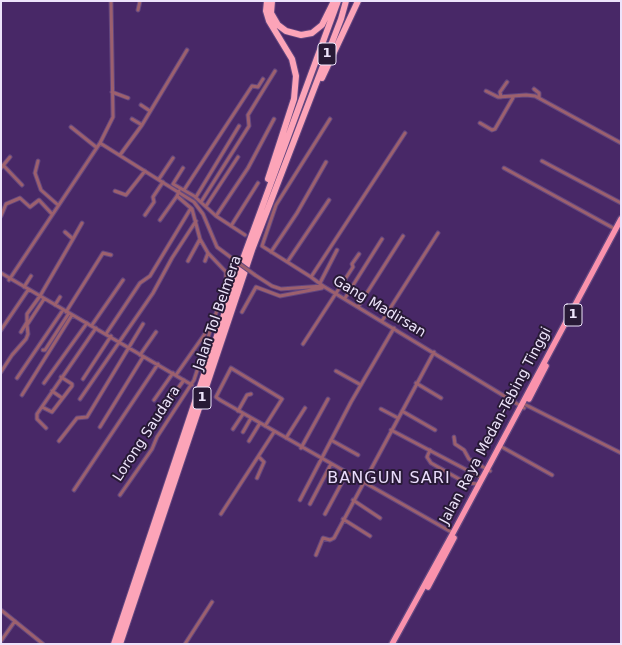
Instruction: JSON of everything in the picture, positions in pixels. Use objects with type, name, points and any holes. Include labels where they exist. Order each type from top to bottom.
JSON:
[{"type":"highway","points":[[260,212],[265,190],[292,106],[296,82],[296,72],[292,59],[269,22],[266,11],[267,1]]},
{"type":"highway","points":[[272,1],[272,13],[278,25],[286,31],[301,35],[312,33],[322,25],[334,1]]},
{"type":"highway","name":"1","points":[[260,212],[338,1]]},
{"type":"highway","name":"1","points":[[307,107],[346,1]]},
{"type":"highway","points":[[307,107],[358,1]]},
{"type":"highway","name":"Jalan Tol Belmera","points":[[120,644],[252,250],[307,107]]},
{"type":"highway","name":"Jalan Tol Belmera","points":[[114,644],[260,212]]},
{"type":"highway","name":"Jalan Raya Medan-Tebing Tinggi","points":[[396,644],[488,470],[524,406],[621,219]]},
{"type":"highway","name":"Jalan Raya Medan-Tebing Tinggi","points":[[392,644],[482,478],[502,447],[621,226]]},
{"type":"street","points":[[9,280],[100,143],[112,117],[110,1]]},
{"type":"street","points":[[138,10],[140,1]]},
{"type":"street","points":[[120,155],[142,125],[187,50]]},
{"type":"street","points":[[201,202],[249,126],[248,115],[274,72]]},
{"type":"street","points":[[184,190],[252,86],[258,87],[263,79]]},
{"type":"street","points":[[501,97],[501,89],[507,82]]},
{"type":"street","points":[[534,89],[539,93],[538,98]]},
{"type":"street","points":[[486,91],[501,97],[531,95],[621,143]]},
{"type":"street","points":[[112,92],[128,98]]},
{"type":"street","points":[[480,123],[492,130],[495,129],[514,96]]},
{"type":"street","points":[[141,105],[150,111]]},
{"type":"street","points":[[132,119],[142,125]]},
{"type":"street","points":[[216,216],[248,168],[274,119]]},
{"type":"street","points":[[242,312],[256,287],[280,296],[321,290],[323,286],[262,246],[276,205],[330,119]]},
{"type":"street","points":[[196,197],[239,126]]},
{"type":"street","points":[[71,127],[96,147]]},
{"type":"street","points":[[311,277],[405,133]]},
{"type":"street","name":"Gang Madirsan","points":[[100,143],[163,182],[172,185],[198,206],[203,214],[216,247],[272,286],[281,289],[323,286],[524,406],[621,452]]},
{"type":"street","points":[[10,157],[2,167],[22,185]]},
{"type":"street","points":[[206,206],[238,157]]},
{"type":"street","points":[[159,179],[173,158]]},
{"type":"street","points":[[38,161],[35,173],[41,190],[58,205]]},
{"type":"street","points":[[542,161],[621,203]]},
{"type":"street","points":[[271,252],[297,213],[326,162]]},
{"type":"street","points":[[183,168],[172,185],[196,197],[216,216],[245,235]]},
{"type":"street","points":[[504,168],[615,229]]},
{"type":"street","points":[[115,191],[126,195],[145,171]]},
{"type":"street","points":[[145,216],[154,202],[152,197],[163,182]]},
{"type":"street","points":[[231,226],[258,183]]},
{"type":"street","points":[[160,220],[179,191]]},
{"type":"street","points":[[177,196],[191,208],[200,239],[208,253],[205,261]]},
{"type":"street","points":[[1,216],[4,207],[10,202],[20,198],[31,207],[38,200],[52,214]]},
{"type":"street","points":[[288,262],[329,200]]},
{"type":"street","points":[[106,334],[140,283],[150,276],[191,208]]},
{"type":"street","points":[[80,399],[157,285],[172,258],[196,221]]},
{"type":"street","points":[[21,332],[27,322],[27,314],[40,296],[82,223]]},
{"type":"street","points":[[65,232],[73,239]]},
{"type":"street","points":[[382,321],[438,233]]},
{"type":"street","points":[[358,306],[403,236]]},
{"type":"street","points":[[188,261],[200,239]]},
{"type":"street","points":[[345,298],[382,239]]},
{"type":"street","points":[[320,283],[336,250]]},
{"type":"street","points":[[43,350],[45,350],[103,253],[111,255]]},
{"type":"street","name":"Lorong Saudara","points":[[120,494],[152,449],[158,437],[192,385],[227,276],[226,272],[208,253]]},
{"type":"street","points":[[303,344],[353,267],[352,264],[359,254]]},
{"type":"street","points":[[1,273],[9,280],[87,322],[120,341],[128,348],[192,385]]},
{"type":"street","points":[[24,287],[31,276]]},
{"type":"street","points":[[92,325],[123,280]]},
{"type":"street","points":[[1,330],[28,290]]},
{"type":"street","points":[[55,305],[60,297]]},
{"type":"street","points":[[1,372],[26,339],[28,334],[27,325],[44,299]]},
{"type":"street","points":[[17,378],[68,312]]},
{"type":"street","points":[[22,395],[68,312]]},
{"type":"street","points":[[44,383],[87,322]]},
{"type":"street","points":[[59,441],[77,418],[87,416],[143,324]]},
{"type":"street","points":[[154,400],[211,325]]},
{"type":"street","points":[[46,428],[36,417],[61,377],[96,328]]},
{"type":"street","points":[[300,500],[361,385],[394,328]]},
{"type":"street","points":[[100,427],[156,332]]},
{"type":"street","points":[[83,379],[111,336]]},
{"type":"street","points":[[316,556],[323,538],[332,540],[434,352]]},
{"type":"street","points":[[74,490],[158,364]]},
{"type":"street","points":[[265,426],[282,399],[231,368],[216,397],[301,448],[453,533]]},
{"type":"street","points":[[336,371],[361,385]]},
{"type":"street","points":[[42,406],[52,412],[72,385],[61,377]]},
{"type":"street","points":[[157,417],[184,380]]},
{"type":"street","points":[[416,383],[441,398]]},
{"type":"street","points":[[52,391],[62,398]]},
{"type":"street","points":[[238,411],[247,395],[251,394]]},
{"type":"street","points":[[301,448],[328,399]]},
{"type":"street","points":[[286,438],[305,408]]},
{"type":"street","points":[[381,409],[398,418]]},
{"type":"street","points":[[402,411],[435,430]]},
{"type":"street","points":[[233,429],[243,414]]},
{"type":"street","points":[[243,432],[251,418]]},
{"type":"street","points":[[249,440],[260,423]]},
{"type":"street","points":[[391,430],[482,478]]},
{"type":"street","points":[[221,514],[274,432]]},
{"type":"street","points":[[454,437],[455,444],[464,450],[469,459],[488,470]]},
{"type":"street","points":[[331,440],[358,455]]},
{"type":"street","points":[[502,447],[552,475]]},
{"type":"street","points":[[430,450],[427,457],[431,463],[466,483],[479,484]]},
{"type":"street","points":[[257,478],[264,462],[259,456]]},
{"type":"street","points":[[310,504],[331,464]]},
{"type":"street","points":[[325,514],[347,473]]},
{"type":"street","points":[[353,500],[380,518]]},
{"type":"street","points":[[343,519],[370,536]]},
{"type":"street","points":[[185,644],[212,602]]},
{"type":"street","points":[[1,610],[43,644]]},
{"type":"street","points":[[1,641],[15,621]]},
{"type":"district","name":"BANGUN SARI","points":[[389,479]]}]
